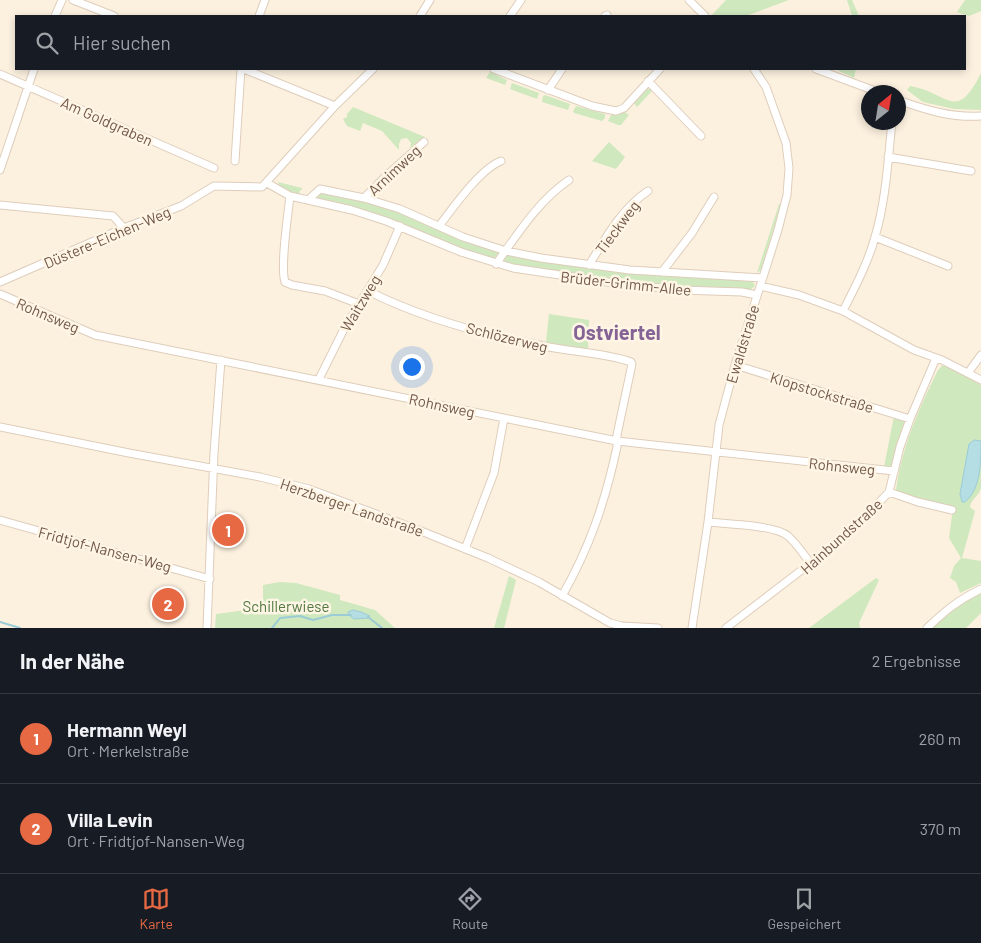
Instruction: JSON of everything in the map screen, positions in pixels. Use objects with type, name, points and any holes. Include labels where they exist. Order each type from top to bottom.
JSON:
[{"type":"street","points":[[55,15],[62,0]]},
{"type":"street","points":[[73,0],[111,15]]},
{"type":"street","points":[[259,15],[265,0]]},
{"type":"street","points":[[421,15],[430,0]]},
{"type":"street","points":[[511,15],[521,0]]},
{"type":"street","points":[[689,0],[704,15]]},
{"type":"street","points":[[0,170],[34,70]]},
{"type":"street","points":[[235,161],[243,70]]},
{"type":"street","points":[[245,70],[335,106]]},
{"type":"street","points":[[267,183],[335,106],[372,70]]},
{"type":"street","points":[[497,70],[592,106],[616,110],[624,108],[659,70]]},
{"type":"street","points":[[548,90],[561,70]]},
{"type":"street","name":"Ewaldstraße","points":[[692,628],[708,522],[719,425],[735,365],[787,195],[788,168],[786,143],[774,105],[755,70]]},
{"type":"street","points":[[819,70],[861,86]]},
{"type":"street","name":"Am Goldgraben","points":[[0,74],[214,168]]},
{"type":"street","points":[[648,81],[701,136]]},
{"type":"street","points":[[906,103],[928,111],[951,116],[981,116]]},
{"type":"street","points":[[843,311],[860,278],[875,237],[882,204],[891,130]]},
{"type":"street","name":"Arnimweg","points":[[364,198],[387,174],[424,142]]},
{"type":"street","points":[[888,157],[971,171]]},
{"type":"street","points":[[439,226],[471,186],[493,164],[501,161]]},
{"type":"street","points":[[496,264],[542,206],[559,187],[569,180]]},
{"type":"street","name":"Brüder-Grimm-Allee","points":[[267,183],[290,196],[352,210],[400,226],[461,252],[496,264],[553,275],[620,284],[681,290],[742,292],[757,295]]},
{"type":"street","name":"Düstere-Eichen-Weg","points":[[0,282],[124,228],[181,206],[212,187],[258,188],[267,183]]},
{"type":"street","name":"Brüder-Grimm-Allee","points":[[308,200],[320,189],[364,198],[400,209],[481,244],[506,251],[589,265],[761,282],[843,311],[914,350],[936,358],[981,380]]},
{"type":"street","name":"Tieckweg","points":[[589,265],[624,214],[636,199],[648,191]]},
{"type":"street","points":[[290,196],[285,282],[332,293],[360,304]]},
{"type":"street","points":[[662,272],[692,232],[714,198]]},
{"type":"street","points":[[0,204],[113,216],[124,228]]},
{"type":"street","name":"Waitzweg","points":[[320,380],[344,329],[368,291],[400,226]]},
{"type":"street","points":[[875,237],[948,266]]},
{"type":"street","name":"Schlözerweg","points":[[368,291],[404,307],[486,334],[631,362],[617,441]]},
{"type":"street","name":"Rohnsweg","points":[[0,294],[95,335],[617,441],[894,471]]},
{"type":"street","points":[[968,373],[981,355]]},
{"type":"street","name":"Hainbundstraße","points":[[726,628],[811,564],[852,529],[889,492],[910,419],[936,358]]},
{"type":"street","points":[[207,628],[221,360]]},
{"type":"street","name":"Klopstockstraße","points":[[735,365],[910,419]]},
{"type":"street","points":[[465,549],[494,473],[504,418]]},
{"type":"street","name":"Herzberger Landstraße","points":[[0,427],[129,454],[214,468],[309,489],[465,549],[514,570],[610,624],[658,628]]},
{"type":"street","points":[[562,596],[583,557],[601,513],[610,482],[617,441]]},
{"type":"street","points":[[889,492],[918,502],[952,510]]},
{"type":"street","name":"Fridtjof-Nansen-Weg","points":[[0,520],[210,578]]},
{"type":"street","points":[[708,522],[766,528],[782,532],[791,539],[811,564]]},
{"type":"street","points":[[927,628],[960,599],[981,590]]},
{"type":"green space","points":[[726,0],[789,0],[749,15],[712,15]]},
{"type":"green space","points":[[847,0],[852,0],[859,15],[852,15]]},
{"type":"green space","points":[[965,0],[981,0],[981,11],[969,16],[957,12]]},
{"type":"green space","points":[[837,70],[856,70],[854,78]]},
{"type":"green space","points":[[490,72],[507,80],[505,85],[486,78]]},
{"type":"green space","points":[[981,73],[981,110],[954,109],[923,102],[907,90],[910,86],[923,89],[950,101],[958,101],[965,97]]},
{"type":"green space","points":[[512,83],[539,93],[537,99],[510,89]]},
{"type":"green space","points":[[648,88],[652,91],[637,107],[634,103]]},
{"type":"green space","points":[[545,95],[570,104],[568,110],[542,102]]},
{"type":"green space","points":[[576,106],[605,114],[605,118],[602,121],[574,113],[573,111]]},
{"type":"green space","points":[[353,107],[425,137],[410,148],[411,143],[407,138],[401,139],[399,150],[382,131],[363,123],[360,131],[347,126],[343,119],[347,117],[347,114]]},
{"type":"green space","points":[[625,112],[629,115],[621,125],[608,121],[611,115]]},
{"type":"green space","points":[[609,142],[625,157],[616,169],[592,161]]},
{"type":"green space","points":[[278,182],[302,188],[302,190],[300,190],[299,195],[293,194],[283,189]]},
{"type":"green space","points":[[321,192],[344,196],[389,209],[455,234],[498,252],[498,254],[492,260],[385,217],[315,199],[314,196]]},
{"type":"green space","points":[[779,204],[781,204],[761,270],[757,273]]},
{"type":"green space","points":[[508,255],[752,280],[755,286],[750,290],[622,281],[509,265],[503,262]]},
{"type":"green space","points":[[549,314],[589,320],[588,352],[547,344]]},
{"type":"green space","points":[[942,366],[946,366],[981,385],[981,488],[970,507],[975,511],[962,558],[981,561],[981,583],[960,593],[956,582],[950,578],[954,566],[961,558],[949,538],[953,508],[918,501],[896,491],[906,444],[931,384]]},
{"type":"green space","points":[[894,416],[906,423],[893,464],[888,468],[884,467]]},
{"type":"green space","points":[[289,487],[316,496],[314,499],[288,492]]},
{"type":"green space","points":[[509,576],[516,580],[504,628],[494,628]]},
{"type":"green space","points":[[876,578],[879,580],[859,623],[860,628],[809,628]]},
{"type":"green space","name":"Schillerwiese","points":[[280,582],[296,583],[340,595],[340,600],[375,610],[395,628],[215,628],[216,614],[239,611],[263,602],[263,585]]},
{"type":"green space","points":[[981,593],[981,613],[966,628],[930,628],[960,602]]},
{"type":"water","points":[[974,440],[981,441],[979,474],[974,490],[965,502],[962,502],[960,494],[969,444]]},
{"type":"water","points":[[353,610],[370,616],[368,618],[354,619],[348,612]]},
{"type":"waterway","points":[[272,628],[280,618],[300,616],[313,620],[332,615],[351,615]]},
{"type":"waterway","points":[[368,617],[382,628]]},
{"type":"waterway","points":[[0,622],[20,628]]},
{"type":"place","name":"Hermann Weyl","points":[[228,530]]},
{"type":"place","name":"Villa Levin","points":[[168,604]]},
{"type":"district","name":"Ostviertel","points":[[617,332]]}]
